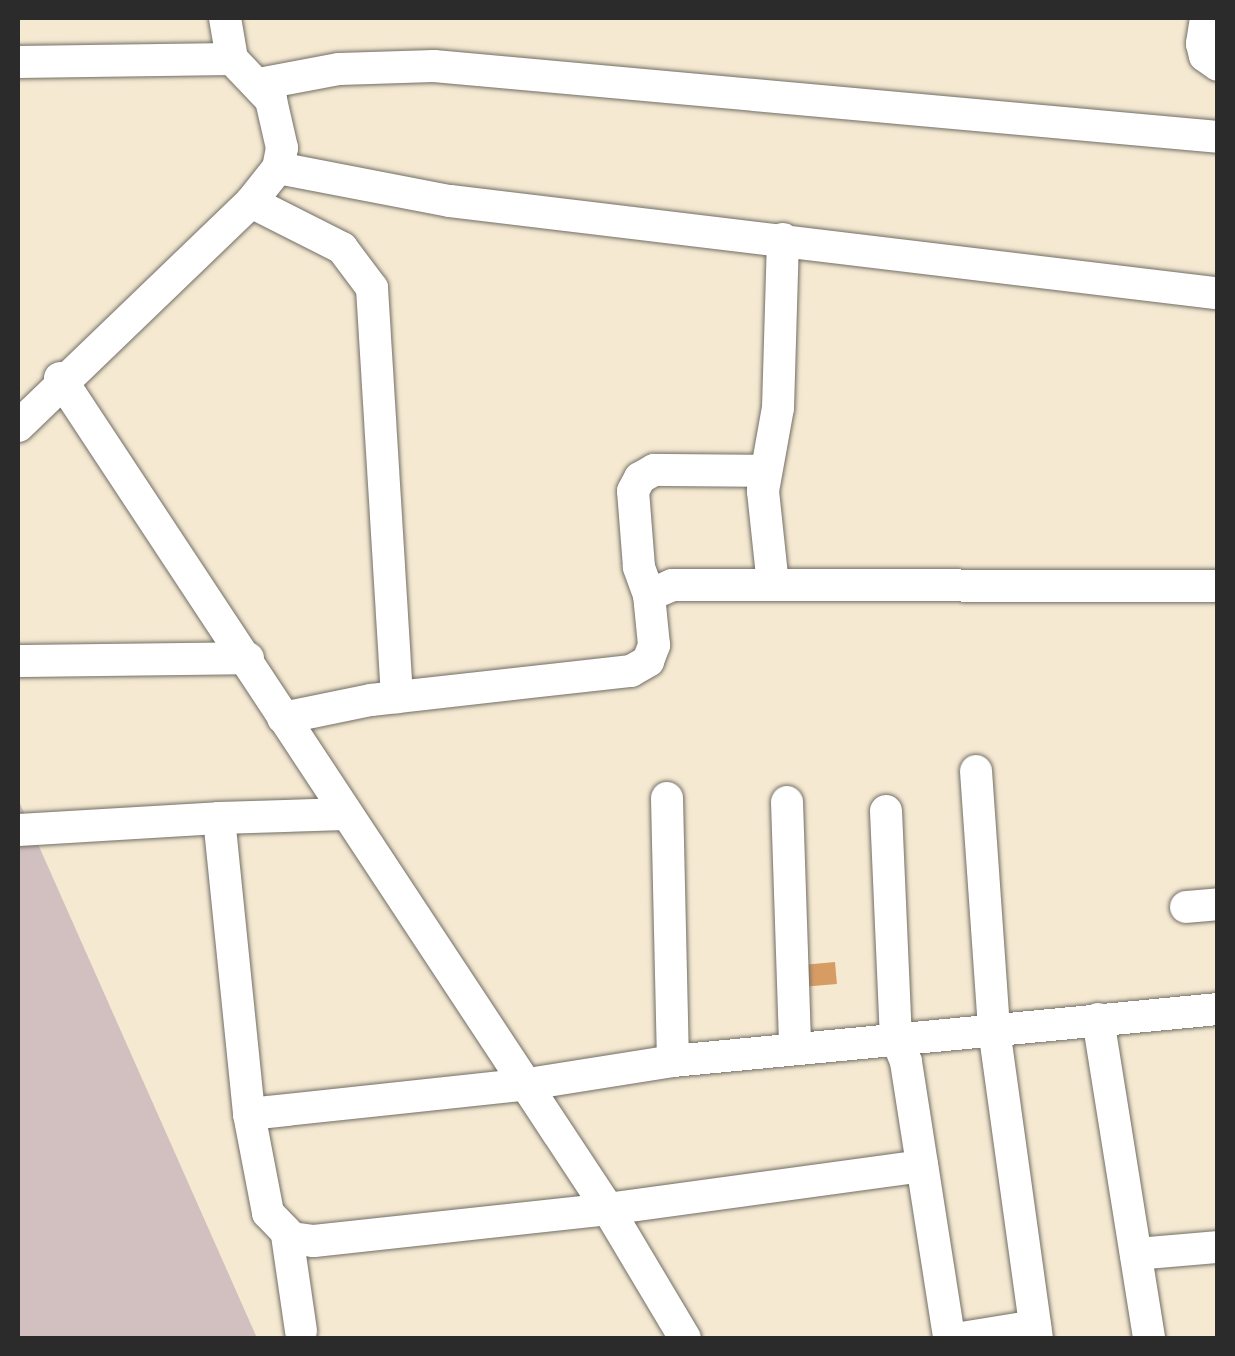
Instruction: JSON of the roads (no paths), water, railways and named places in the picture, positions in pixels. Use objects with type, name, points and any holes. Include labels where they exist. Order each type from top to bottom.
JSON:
[{"type":"street","points":[[18,426],[60,378],[251,202],[278,168],[281,122],[259,84],[232,59],[224,18]]},
{"type":"street","points":[[1206,18],[1202,44],[1205,56],[1218,65]]},
{"type":"street","points":[[18,62],[232,59]]},
{"type":"street","points":[[259,84],[339,69],[434,66],[1218,137]]},
{"type":"street","points":[[278,168],[450,201],[1216,293]]},
{"type":"street","points":[[251,202],[342,248],[372,288],[398,697]]},
{"type":"street","points":[[773,585],[766,470],[778,408],[784,240]]},
{"type":"street","points":[[60,378],[248,658],[522,1085],[608,1209],[685,1338]]},
{"type":"street","points":[[284,718],[398,697],[631,671],[648,661],[654,645],[649,595],[639,566],[633,491],[640,478],[654,470],[766,470]]},
{"type":"street","points":[[649,595],[672,585],[1218,586]]},
{"type":"street","points":[[18,661],[248,658]]},
{"type":"street","points":[[962,1338],[1036,1332],[994,1029],[976,771]]},
{"type":"street","points":[[667,798],[673,1060]]},
{"type":"street","points":[[787,802],[794,1048]]},
{"type":"street","points":[[886,811],[896,1037],[922,1166],[949,1338]]},
{"type":"street","points":[[18,830],[345,814]]},
{"type":"street","points":[[219,818],[249,1114],[268,1213],[287,1235],[301,1331]]},
{"type":"street","points":[[249,1114],[522,1085],[673,1060],[1218,1009]]},
{"type":"street","points":[[1098,1019],[1150,1338]]},
{"type":"street","points":[[287,1235],[314,1242],[608,1209],[922,1166]]},
{"type":"street","points":[[1136,1254],[1218,1247]]}]
